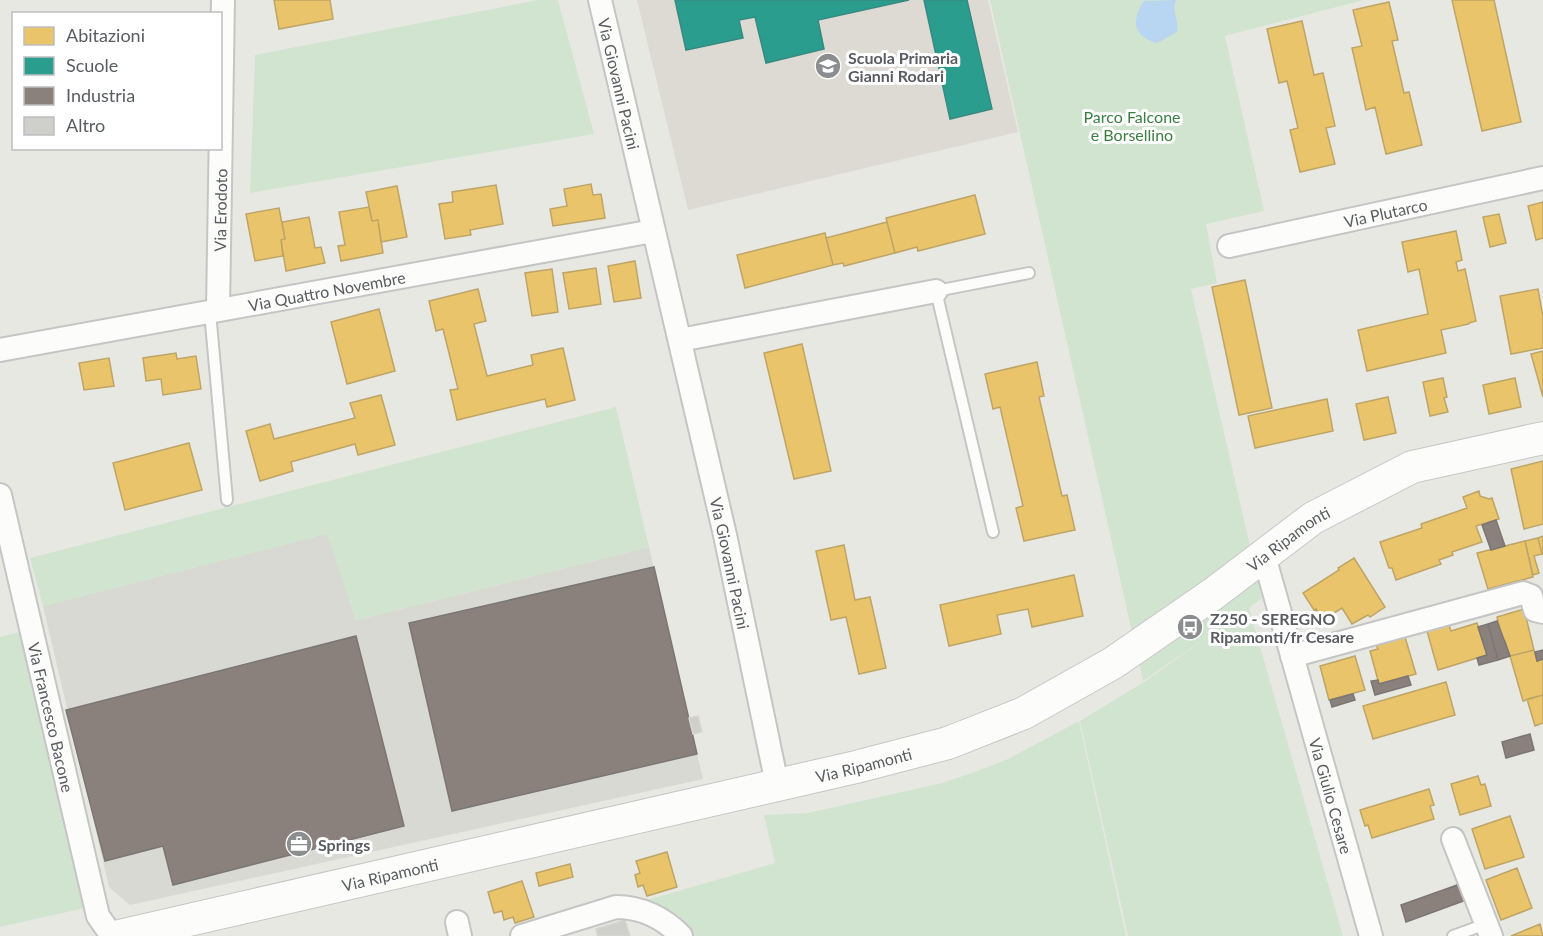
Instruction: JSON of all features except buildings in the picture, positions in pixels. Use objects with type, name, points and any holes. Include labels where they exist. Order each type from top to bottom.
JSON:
[{"type":"street","name":"Via Erodoto","points":[[222,35],[223,0]]},
{"type":"street","name":"Via Giovanni Pacini","points":[[600,0],[680,340],[754,669],[777,784]]},
{"type":"street","name":"Via Erodoto","points":[[214,311],[219,150]]},
{"type":"street","name":"Via Plutarco","points":[[1229,246],[1543,178]]},
{"type":"street","name":"Via Quattro Novembre","points":[[0,350],[653,231]]},
{"type":"street","points":[[680,340],[936,291]]},
{"type":"street","name":"Via Ripamonti","points":[[119,936],[856,767],[948,743],[1024,713],[1113,663],[1264,556],[1313,518],[1412,467],[1543,438]]},
{"type":"street","name":"Via Francesco Bacone","points":[[0,495],[98,916],[112,936]]},
{"type":"street","name":"Via Giulio Cesare","points":[[1264,556],[1371,936]]},
{"type":"street","points":[[1292,656],[1523,593],[1531,596],[1535,610],[1543,612]]},
{"type":"street","points":[[1453,839],[1489,930]]},
{"type":"street","points":[[522,936],[616,907],[625,907],[651,914],[681,936]]},
{"type":"lane","points":[[993,532],[936,291],[1029,273]]},
{"type":"lane","points":[[214,311],[227,500]]},
{"type":"lane","points":[[1453,936],[1489,930]]},
{"type":"shaded area","name":"Scuola Primaria Gianni Rodari","points":[[637,0],[988,0],[1018,132],[688,210]]},
{"type":"shaded area","points":[[328,533],[356,620],[649,547],[703,779],[130,905],[109,887],[43,606]]},
{"type":"green space","points":[[538,0],[558,0],[594,134],[250,193],[255,55]]},
{"type":"green space","name":"Parco Falcone e Borsellino","points":[[990,0],[1364,0],[1225,36],[1264,211],[1206,224],[1217,283],[1191,289],[1262,598],[1249,608],[1343,936],[1128,936],[1080,721],[1144,682],[1217,630],[1143,681]]},
{"type":"green space","points":[[616,407],[649,547],[356,620],[327,534],[43,606],[30,558]]},
{"type":"green space","points":[[20,632],[85,908],[0,927],[0,637]]},
{"type":"green space","points":[[1079,721],[1126,936],[690,936],[640,902],[775,863],[764,815],[808,813],[942,783],[1008,759]]},
{"type":"water","points":[[1176,0],[1174,8],[1177,32],[1157,43],[1143,37],[1136,21],[1144,1]]},
{"type":"place","name":"Scuola Primaria Gianni Rodari","points":[[828,66]]},
{"type":"place","name":"Z250 - SEREGNO Ripamonti/fr Cesare","points":[[1190,627]]},
{"type":"place","name":"Springs","points":[[299,844]]}]
